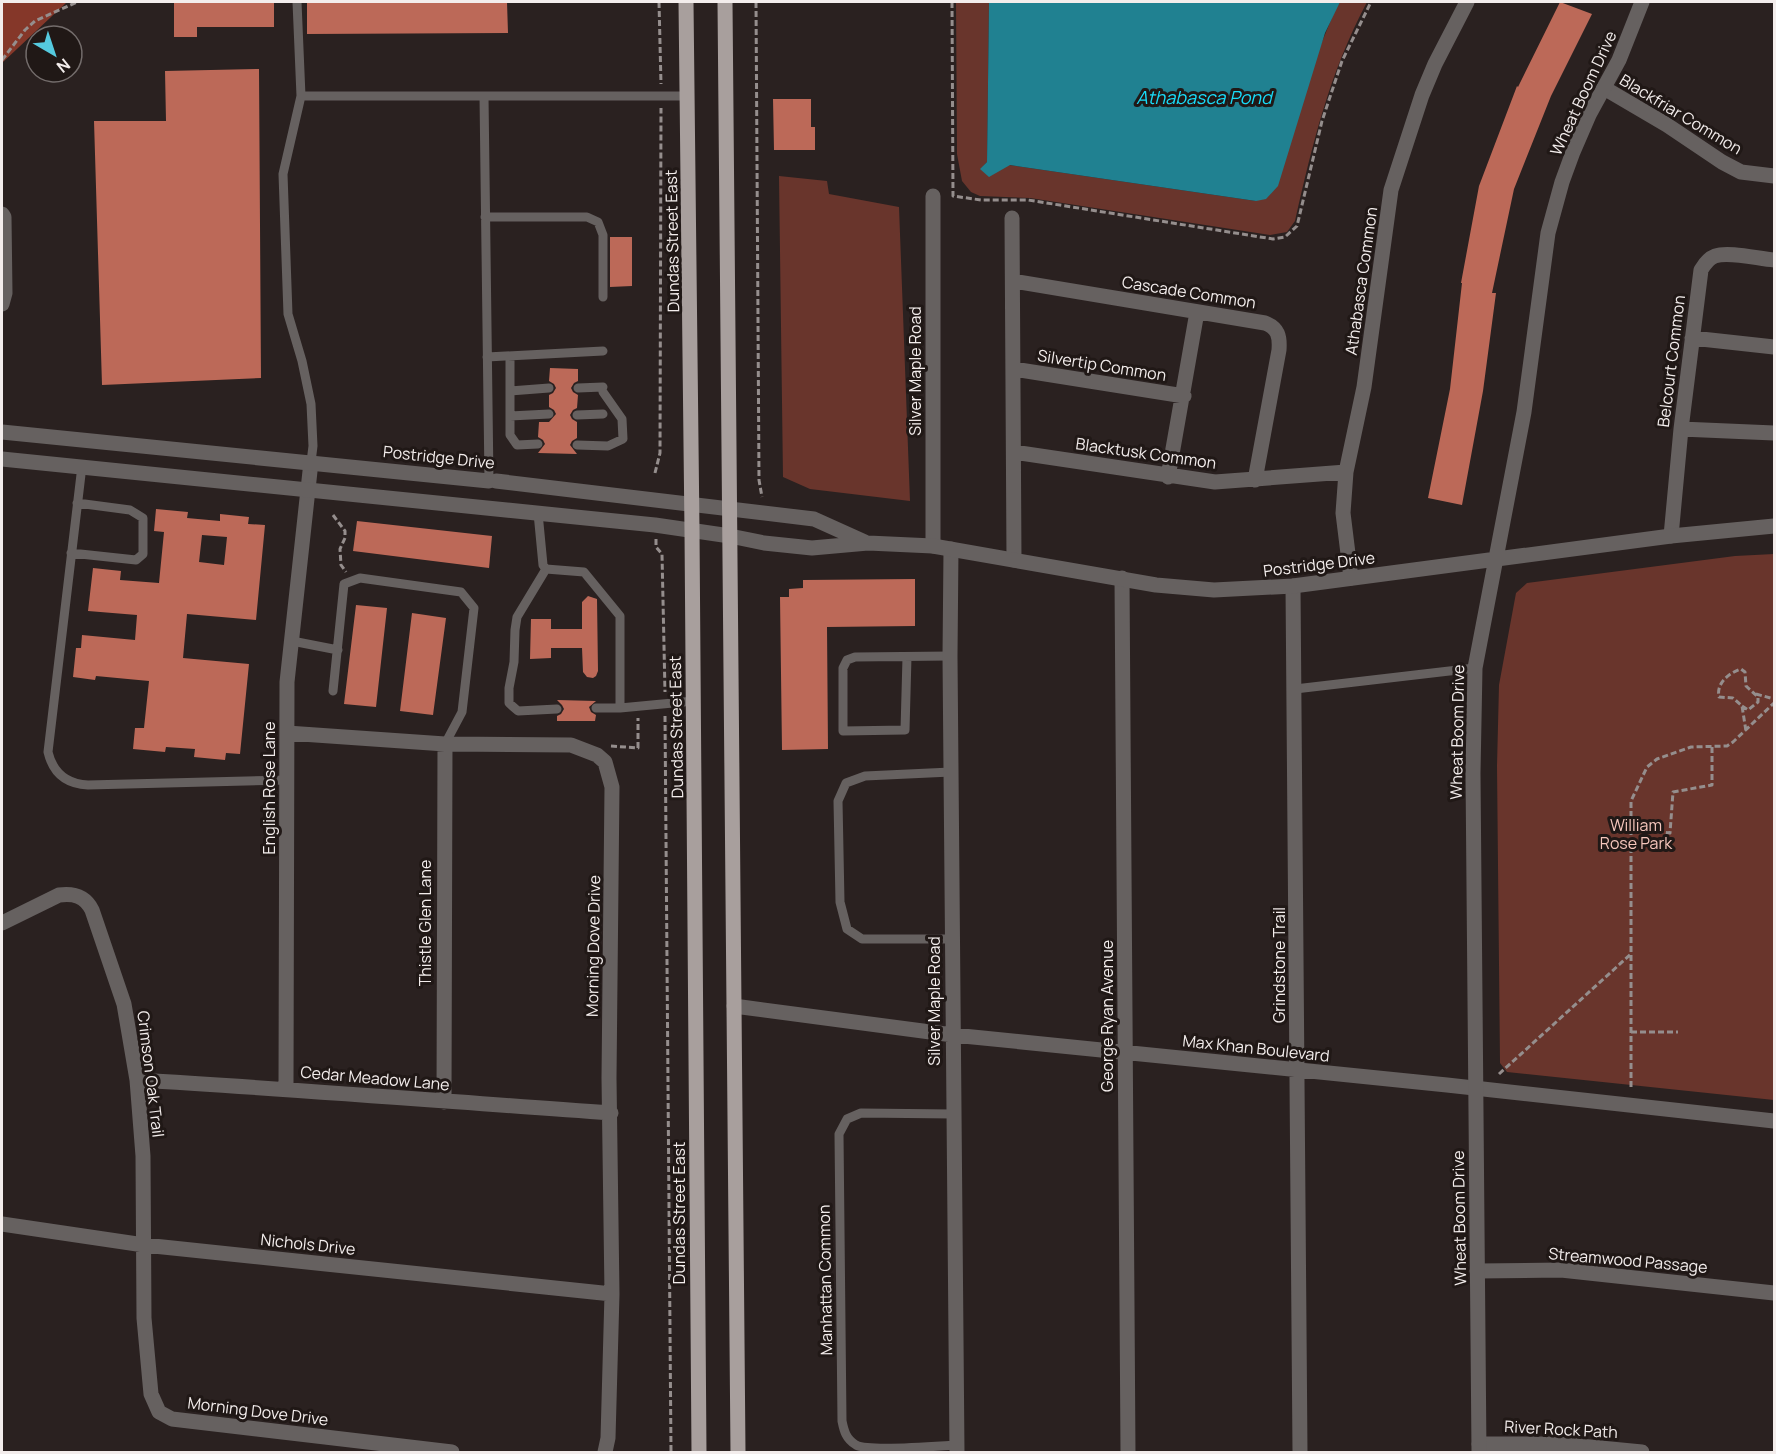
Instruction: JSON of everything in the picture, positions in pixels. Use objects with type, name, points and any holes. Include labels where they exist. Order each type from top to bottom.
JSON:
[{"type":"main road","name":"Dundas Street East","points":[[686,2],[699,1452]]},
{"type":"main road","points":[[725,2],[738,1452]]},
{"type":"street","name":"Athabasca Common","points":[[1351,578],[1343,513],[1346,472],[1364,387],[1391,190],[1422,95],[1435,64],[1467,2]]},
{"type":"street","name":"Wheat Boom Drive","points":[[1479,1448],[1473,773],[1475,668],[1524,412],[1543,261],[1553,211],[1573,152],[1626,45],[1638,3]]},
{"type":"street","name":"Blackfriar Common","points":[[1604,88],[1731,167],[1774,176]]},
{"type":"street","name":"Silver Maple Road","points":[[933,196],[933,546]]},
{"type":"street","points":[[2,214],[4,217],[5,293],[2,304]]},
{"type":"street","points":[[1012,218],[1014,561]]},
{"type":"street","name":"Belcourt Common","points":[[1671,536],[1681,429],[1701,270],[1714,256],[1727,255],[1774,260]]},
{"type":"street","name":"Cascade Common","points":[[1013,281],[1272,326],[1280,339],[1276,372],[1255,480]]},
{"type":"street","points":[[1168,477],[1197,312]]},
{"type":"street","points":[[1692,338],[1774,347]]},
{"type":"street","name":"Silvertip Common","points":[[1014,369],[1184,396]]},
{"type":"street","points":[[1681,429],[1774,434]]},
{"type":"street","name":"Postridge Drive","points":[[2,432],[493,481],[814,519],[868,543]]},
{"type":"street","name":"Blacktusk Common","points":[[1014,452],[1168,477],[1215,482],[1346,472]]},
{"type":"street","name":"Postridge Drive","points":[[2,459],[655,525],[764,543],[812,548],[868,543],[933,546],[1156,585],[1214,590],[1293,586],[1671,536],[1774,526]]},
{"type":"street","name":"English Rose Lane","points":[[286,1089],[287,682],[311,462]]},
{"type":"street","name":"Silver Maple Road","points":[[951,549],[957,1449]]},
{"type":"street","name":"George Ryan Avenue","points":[[1122,578],[1128,1452]]},
{"type":"street","name":"Grindstone Trail","points":[[1293,586],[1300,1452]]},
{"type":"street","points":[[287,733],[445,744],[571,745],[597,755]]},
{"type":"street","name":"Thistle Glen Lane","points":[[444,1102],[445,744]]},
{"type":"street","name":"Morning Dove Drive","points":[[597,755],[605,762],[612,787],[609,1078],[612,1294],[608,1438],[605,1452]]},
{"type":"street","name":"Crimson Oak Trail","points":[[2,923],[59,895],[78,896],[87,901],[93,910],[124,1004],[137,1080],[143,1156],[144,1245]]},
{"type":"street","name":"Max Khan Boulevard","points":[[734,1006],[953,1035],[1774,1121]]},
{"type":"street","name":"Cedar Meadow Lane","points":[[137,1080],[611,1113]]},
{"type":"street","name":"Nichols Drive","points":[[2,1224],[144,1245],[612,1294]]},
{"type":"street","name":"Morning Dove Drive","points":[[144,1245],[144,1318],[151,1394],[156,1408],[162,1414],[172,1419],[452,1452]]},
{"type":"street","name":"Streamwood Passage","points":[[1478,1271],[1561,1270],[1774,1293]]},
{"type":"street","name":"River Rock Path","points":[[1479,1448],[1559,1444],[1642,1452]]},
{"type":"lane","points":[[297,2],[301,96],[283,174],[288,314],[302,361],[311,404],[313,446],[311,462]]},
{"type":"lane","points":[[301,96],[688,96]]},
{"type":"lane","points":[[484,96],[487,357],[493,481]]},
{"type":"lane","points":[[485,217],[587,217],[598,222],[603,235],[603,297]]},
{"type":"lane","points":[[487,357],[603,351]]},
{"type":"lane","points":[[510,356],[510,435],[517,445],[538,444]]},
{"type":"lane","points":[[510,391],[549,388]]},
{"type":"lane","points":[[577,445],[608,446],[623,439],[622,419],[603,390],[578,388]]},
{"type":"lane","points":[[510,416],[549,414]]},
{"type":"lane","points":[[577,415],[603,414]]},
{"type":"lane","points":[[82,466],[48,752],[57,773],[76,785],[287,780]]},
{"type":"lane","points":[[71,553],[136,560],[143,554],[142,518],[130,510],[77,503]]},
{"type":"lane","points":[[538,513],[543,565],[546,569]]},
{"type":"lane","points":[[546,569],[584,572],[620,616],[620,708]]},
{"type":"lane","points":[[546,569],[517,617],[514,662],[509,688],[510,703],[518,711],[557,709]]},
{"type":"lane","points":[[333,691],[344,584],[360,578],[461,592],[474,608],[462,712],[445,744]]},
{"type":"lane","points":[[292,641],[338,650]]},
{"type":"lane","points":[[907,657],[905,730],[843,731],[843,668],[847,660],[855,657],[950,656]]},
{"type":"lane","points":[[1295,689],[1475,668]]},
{"type":"lane","points":[[596,708],[694,701]]},
{"type":"lane","points":[[951,772],[865,776],[846,783],[838,801],[840,902],[847,929],[862,939],[952,939]]},
{"type":"lane","name":"Manhattan Common","points":[[953,1114],[861,1113],[847,1119],[839,1134],[842,1421],[844,1431],[850,1440],[866,1448],[957,1449]]},
{"type":"path","points":[[2,60],[35,21],[77,2]]},
{"type":"path","points":[[655,473],[660,441],[659,2]]},
{"type":"path","points":[[756,2],[759,480],[763,501]]},
{"type":"path","points":[[952,2],[953,196],[981,200],[1028,200],[1273,239],[1285,237],[1297,226],[1322,121],[1341,61],[1371,2]]},
{"type":"path","points":[[333,515],[345,531],[345,538],[340,549],[341,565],[351,581]]},
{"type":"path","points":[[656,538],[656,547],[664,560],[671,1452]]},
{"type":"path","points":[[1741,669],[1745,672],[1746,686],[1758,697],[1758,702],[1748,710],[1742,706],[1733,698],[1719,697],[1719,687],[1726,677],[1741,669]]},
{"type":"path","points":[[1631,1087],[1631,801],[1647,767],[1657,759],[1691,747],[1726,746],[1746,730],[1774,701],[1754,694]]},
{"type":"path","points":[[597,755],[602,745],[638,748],[638,706]]},
{"type":"path","points":[[1742,706],[1746,730]]},
{"type":"path","points":[[1630,829],[1670,833],[1673,792],[1712,785],[1712,747]]},
{"type":"path","points":[[1499,1074],[1632,953]]},
{"type":"path","points":[[1631,1032],[1678,1032]]},
{"type":"green space","points":[[956,2],[989,2],[987,162],[981,169],[1009,165],[1256,201],[1336,8],[1340,2],[1367,2],[1332,82],[1295,221],[1287,232],[1270,235],[1030,198],[980,196],[971,192],[962,181],[957,154]]},
{"type":"green space","points":[[779,176],[827,181],[829,194],[899,207],[910,501],[810,489],[783,477]]},
{"type":"green space","name":"William Rose Park","points":[[1774,554],[1774,1100],[1507,1072],[1500,1063],[1497,766],[1499,685],[1516,593],[1527,583],[1735,556]]},
{"type":"shaded area","points":[[2,2],[67,2],[44,24],[24,24],[24,42],[2,63]]},
{"type":"water","name":"Athabasca Pond","points":[[989,2],[1340,2],[1325,33],[1278,186],[1266,199],[1256,201],[1010,165],[989,177],[980,169],[987,162]]},
{"type":"building","points":[[174,2],[274,2],[274,27],[197,27],[197,37],[174,37]]},
{"type":"building","points":[[307,2],[507,2],[508,33],[307,34]]},
{"type":"building","points":[[1560,2],[1592,14],[1551,96],[1514,189],[1492,293],[1496,293],[1483,391],[1462,505],[1428,498],[1450,389],[1461,283],[1479,186],[1517,86]]},
{"type":"building","points":[[259,69],[261,378],[102,385],[94,121],[166,121],[165,71]]},
{"type":"building","points":[[773,99],[811,99],[811,127],[815,127],[815,150],[774,150]]},
{"type":"building","points":[[610,237],[632,237],[632,286],[610,287]]},
{"type":"building","points":[[550,368],[578,369],[578,381],[571,388],[578,395],[577,408],[570,415],[577,422],[577,438],[570,445],[577,454],[538,453],[545,444],[538,437],[539,422],[549,422],[556,414],[549,407],[549,395],[556,388],[549,381]]},
{"type":"building","points":[[156,509],[188,512],[187,518],[220,521],[220,514],[249,517],[248,524],[265,525],[256,620],[187,614],[183,658],[249,664],[240,754],[226,753],[225,760],[194,757],[195,749],[166,747],[165,752],[133,749],[135,728],[144,728],[149,681],[96,676],[95,680],[73,677],[76,648],[81,648],[82,635],[135,640],[137,615],[88,611],[93,568],[121,571],[120,580],[159,583],[164,532],[154,531]],"holes":[[[202,535],[227,537],[224,565],[199,562]]]},
{"type":"building","points":[[357,521],[492,536],[489,568],[353,551]]},
{"type":"building","points":[[915,579],[915,626],[827,627],[828,749],[782,750],[780,597],[789,597],[789,589],[803,588],[803,580]]},
{"type":"building","points":[[588,596],[597,599],[598,671],[596,676],[587,677],[583,672],[582,648],[551,648],[551,658],[530,659],[531,619],[551,619],[551,629],[582,629],[582,602]]},
{"type":"building","points":[[356,605],[387,608],[376,707],[344,704]]},
{"type":"building","points":[[412,613],[446,618],[433,715],[400,711]]},
{"type":"building","points":[[557,700],[596,701],[589,707],[596,715],[595,721],[557,721],[557,716],[564,709]]}]
